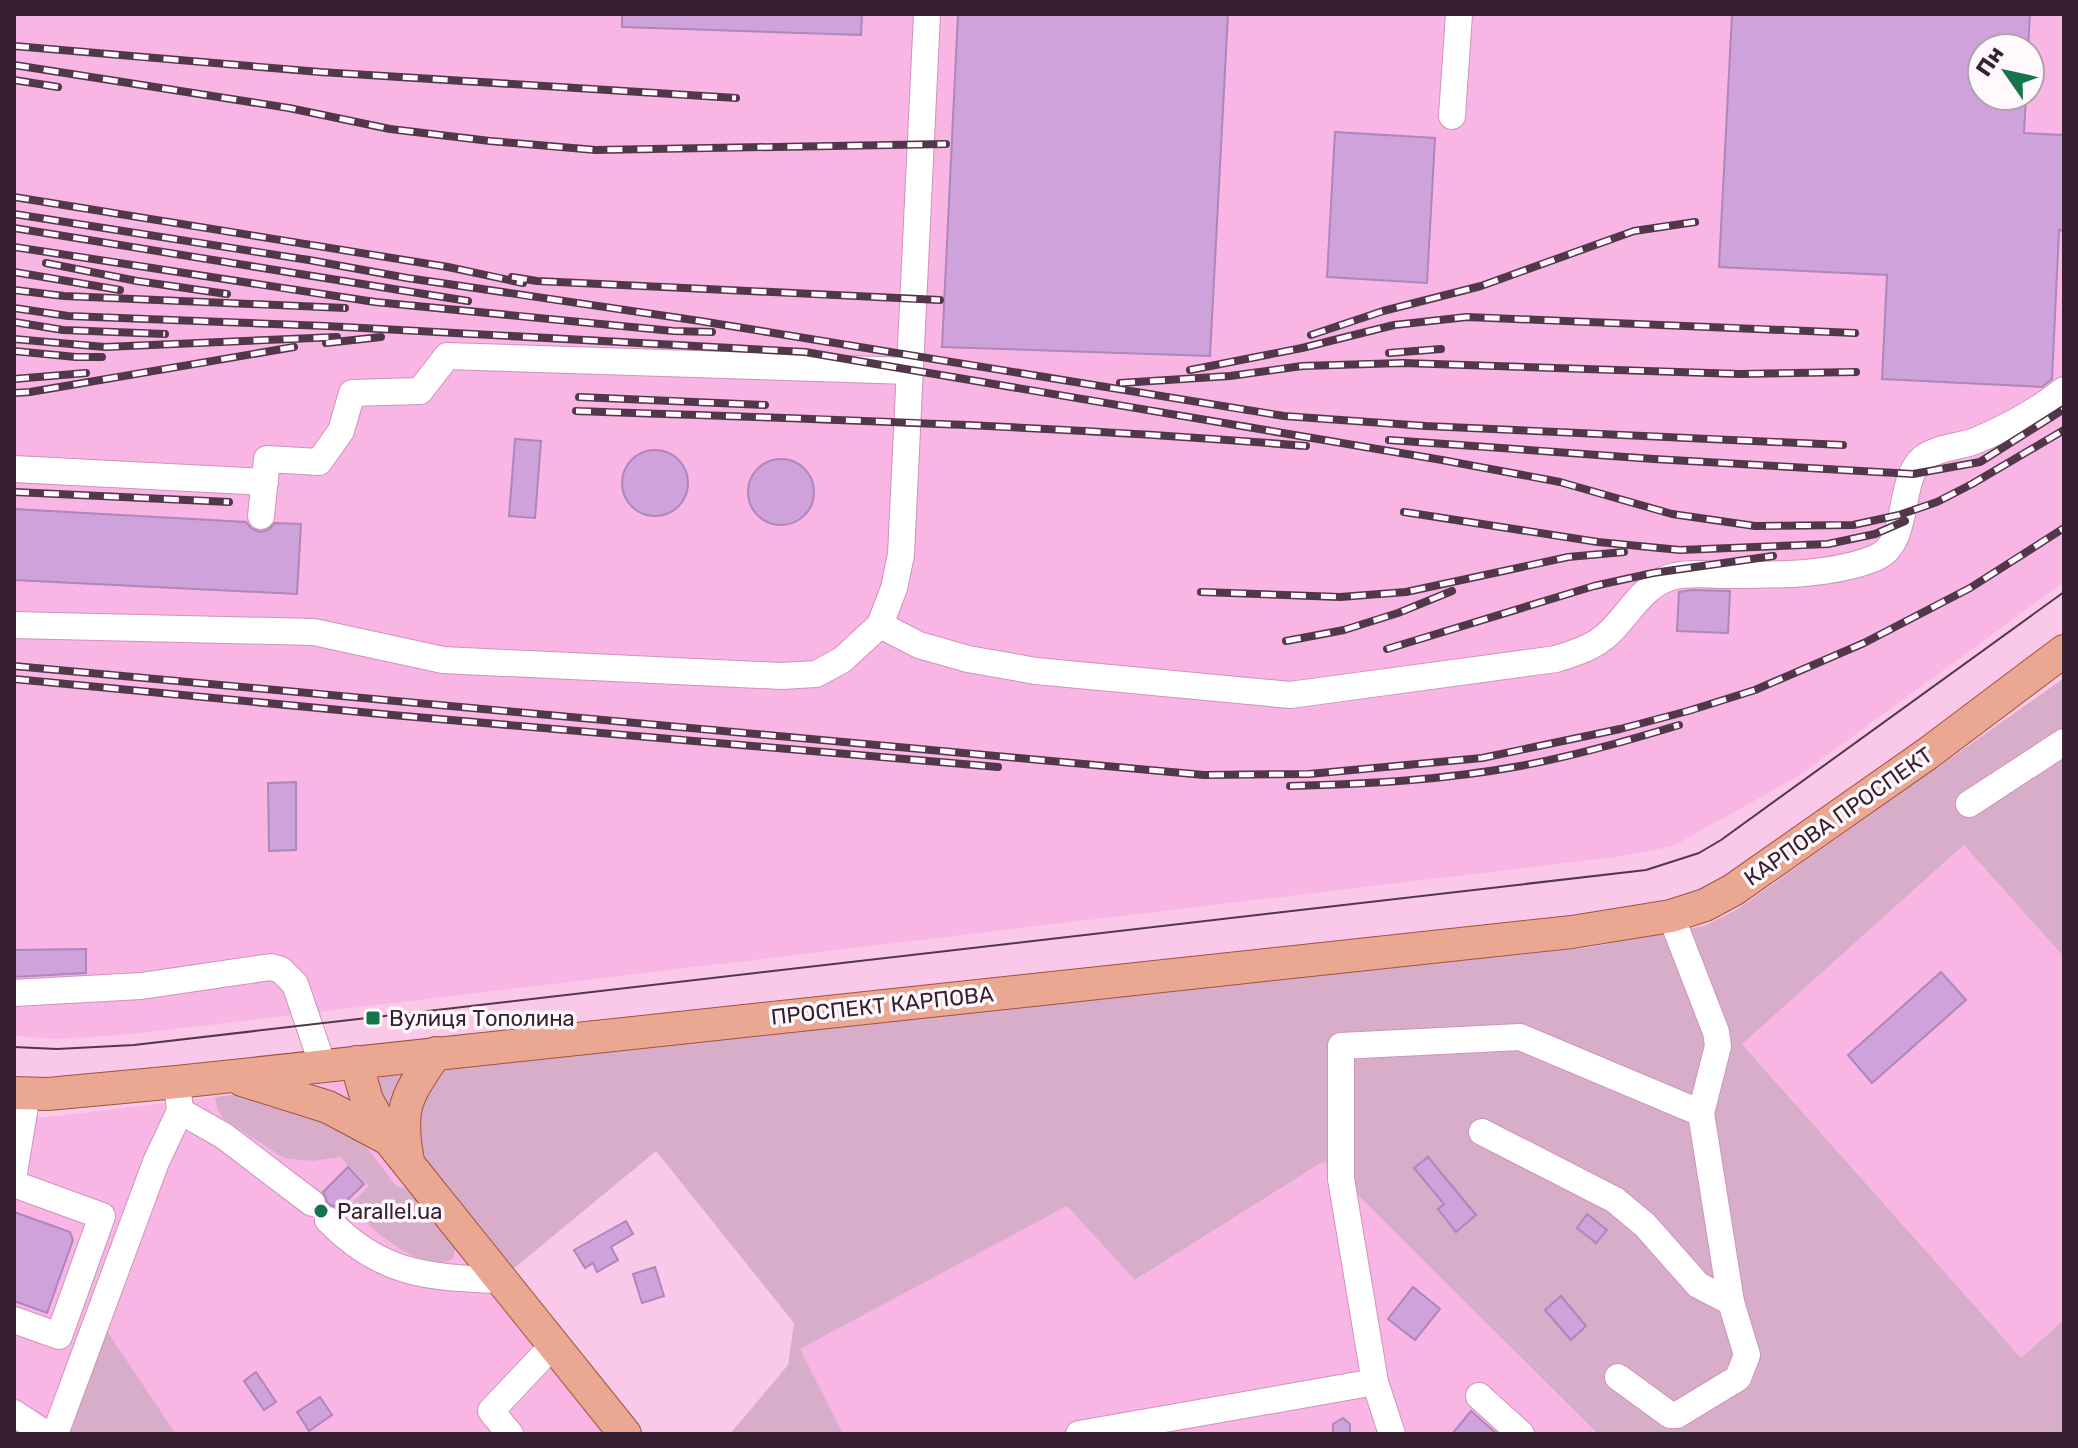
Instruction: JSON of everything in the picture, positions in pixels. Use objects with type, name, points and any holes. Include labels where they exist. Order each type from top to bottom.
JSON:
[{"type":"main road","name":"КАРПОВА ПРОСПЕКТ","points":[[1587,929],[1671,916],[1705,905],[1733,890],[1927,754],[2064,651]]},
{"type":"main road","name":"ПРОСПЕКТ КАРПОВА","points":[[178,1096],[225,1076],[1587,929]]},
{"type":"main road","points":[[399,1153],[406,1100],[436,1053]]},
{"type":"main road","points":[[356,1062],[367,1100],[399,1153],[625,1434]]},
{"type":"main road","points":[[225,1076],[328,1107],[371,1128],[399,1153]]},
{"type":"main road","points":[[20,1093],[92,1091],[178,1096]]},
{"type":"street","points":[[14,625],[314,632],[443,660],[781,676],[816,674],[842,660],[880,625],[894,588],[901,555],[927,14]]},
{"type":"street","points":[[1452,116],[1459,14]]},
{"type":"street","points":[[261,516],[267,459],[319,462],[341,431],[352,393],[420,391],[447,356],[910,371]]},
{"type":"street","points":[[880,625],[919,645],[968,659],[1036,671],[1290,695],[1556,659],[1590,647],[1609,634],[1639,597],[1657,582],[1675,575],[1785,575],[1878,557],[1894,542],[1913,474],[1922,458],[1942,449],[1973,442],[2035,413],[2064,390]]},
{"type":"street","points":[[14,469],[265,482]]},
{"type":"street","points":[[1969,804],[2064,742]]},
{"type":"street","points":[[1618,1377],[1670,1415],[1677,1415],[1738,1378],[1747,1355],[1731,1302],[1701,1113],[1718,1046],[1716,1032],[1671,916]]},
{"type":"street","points":[[14,993],[141,986],[271,967],[281,970],[295,984],[323,1066]]},
{"type":"street","points":[[1392,1434],[1375,1382],[1341,1179],[1341,1046],[1520,1037],[1701,1113]]},
{"type":"street","points":[[14,1173],[20,1093]]},
{"type":"street","points":[[55,1434],[178,1096],[320,1211],[349,1241],[383,1262],[421,1275],[492,1269]]},
{"type":"street","points":[[1482,1132],[1615,1200],[1645,1225],[1698,1285],[1731,1302]]},
{"type":"street","points":[[14,1184],[102,1216],[59,1336],[14,1320]]},
{"type":"street","points":[[510,1434],[491,1411],[554,1344]]},
{"type":"street","points":[[1079,1434],[1150,1428],[1375,1382]]},
{"type":"street","points":[[1479,1396],[1521,1434]]},
{"type":"street","points":[[14,1413],[46,1434]]},
{"type":"shaded area","points":[[14,14],[2064,14],[2064,582],[1797,777],[1673,846],[1616,857],[133,1034],[58,1039],[14,1036]]},
{"type":"shaded area","points":[[2064,678],[2064,957],[1964,845],[1742,1044],[2021,1358],[2064,1320],[2064,1434],[1598,1434],[1324,1161],[1135,1280],[1067,1206],[800,1349],[843,1434],[730,1434],[788,1365],[794,1323],[656,1151],[500,1280],[347,1081],[436,1064],[1585,948],[1704,926],[1736,910]]},
{"type":"shaded area","points":[[1965,845],[2064,957],[2064,1320],[2021,1358],[1742,1043]]},
{"type":"shaded area","points":[[347,1081],[625,1434],[176,1434],[98,1319],[55,1434],[14,1413],[14,1118],[48,1117]]},
{"type":"shaded area","points":[[247,1093],[285,1102],[360,1139],[397,1187],[407,1188],[455,1246],[454,1258],[442,1262],[413,1256],[369,1225],[349,1206],[369,1186],[340,1157],[312,1161],[284,1158],[224,1119],[217,1109],[215,1097]]},
{"type":"shaded area","points":[[1324,1161],[1598,1434],[843,1434],[800,1349],[1067,1206],[1136,1280]]},
{"type":"shaded area","points":[[98,1318],[176,1434],[55,1434]]},
{"type":"building","points":[[622,14],[862,14],[861,35],[622,27]]},
{"type":"building","points":[[958,14],[1228,14],[1210,356],[942,347]]},
{"type":"building","points":[[1732,14],[2030,14],[2029,32],[1966,32],[1966,112],[2025,112],[2024,133],[2064,135],[2064,231],[2059,230],[2052,379],[2042,387],[1882,379],[1887,275],[1719,267]]},
{"type":"building","points":[[1335,132],[1435,138],[1427,283],[1327,277]]},
{"type":"building","points":[[515,439],[541,441],[535,518],[509,516]]},
{"type":"building","points":[[655,450],[668,453],[678,460],[685,470],[688,483],[685,496],[678,506],[668,513],[655,516],[642,513],[632,506],[625,496],[622,483],[625,470],[632,460],[642,453]]},
{"type":"building","points":[[781,459],[794,462],[804,469],[811,479],[814,492],[811,505],[804,515],[794,522],[781,525],[768,522],[758,515],[751,505],[748,492],[751,479],[758,469],[768,462]]},
{"type":"building","points":[[14,509],[246,522],[260,532],[268,530],[275,523],[301,524],[297,594],[14,580]]},
{"type":"building","points":[[1730,591],[1728,633],[1677,631],[1679,592]]},
{"type":"building","points":[[296,782],[296,850],[269,851],[268,783]]},
{"type":"building","points":[[86,949],[86,973],[14,977],[14,950]]},
{"type":"building","points":[[1941,972],[1966,1000],[1872,1083],[1848,1055]]},
{"type":"building","points":[[1428,1157],[1476,1215],[1456,1232],[1438,1209],[1444,1204],[1414,1168]]},
{"type":"building","points":[[348,1167],[364,1184],[339,1208],[328,1204],[323,1192]]},
{"type":"building","points":[[14,1212],[70,1232],[73,1240],[47,1313],[14,1301]]},
{"type":"building","points":[[1587,1214],[1607,1230],[1596,1243],[1577,1228]]},
{"type":"building","points":[[626,1221],[633,1234],[611,1247],[618,1260],[597,1272],[593,1263],[585,1268],[574,1250]]},
{"type":"building","points":[[655,1267],[664,1296],[642,1303],[633,1274]]},
{"type":"building","points":[[1413,1287],[1440,1309],[1415,1340],[1388,1319]]},
{"type":"building","points":[[1561,1296],[1586,1326],[1571,1340],[1545,1310]]},
{"type":"building","points":[[256,1372],[276,1402],[264,1410],[244,1381]]},
{"type":"building","points":[[320,1397],[332,1415],[309,1431],[297,1412]]},
{"type":"building","points":[[1471,1411],[1497,1434],[1452,1434]]},
{"type":"building","points":[[1343,1418],[1350,1424],[1350,1434],[1333,1434],[1333,1424]]},
{"type":"tram line","points":[[14,1047],[57,1049],[134,1045],[1646,870],[1699,853],[1721,840],[2064,592]]},
{"type":"railway","points":[[14,46],[320,72],[736,98]]},
{"type":"railway","points":[[14,65],[289,108],[390,129],[596,150],[946,144]]},
{"type":"railway","points":[[14,80],[58,87]]},
{"type":"railway","points":[[14,197],[448,267],[523,283]]},
{"type":"railway","points":[[14,214],[1284,416],[1426,426],[1843,445]]},
{"type":"railway","points":[[1311,335],[1383,311],[1481,286],[1634,231],[1695,222]]},
{"type":"railway","points":[[14,228],[468,301]]},
{"type":"railway","points":[[14,247],[375,302],[673,331],[712,332]]},
{"type":"railway","points":[[46,263],[227,294]]},
{"type":"railway","points":[[14,272],[120,290]]},
{"type":"railway","points":[[512,277],[537,281],[940,300]]},
{"type":"railway","points":[[14,290],[64,296],[345,308]]},
{"type":"railway","points":[[14,308],[68,316],[326,326],[805,352],[1442,460],[1560,482],[1672,514],[1755,526],[1853,525],[1899,515],[1937,502],[1972,484],[2064,430]]},
{"type":"railway","points":[[1190,370],[1302,348],[1394,325],[1467,317],[1855,333]]},
{"type":"railway","points":[[14,322],[63,330],[165,334]]},
{"type":"railway","points":[[14,339],[105,347],[337,337]]},
{"type":"railway","points":[[326,343],[381,337]]},
{"type":"railway","points":[[14,393],[294,347]]},
{"type":"railway","points":[[1389,353],[1441,349]]},
{"type":"railway","points":[[14,351],[102,357]]},
{"type":"railway","points":[[1120,383],[1230,376],[1302,366],[1403,363],[1740,374],[1856,372]]},
{"type":"railway","points":[[14,379],[86,373]]},
{"type":"railway","points":[[579,397],[765,405]]},
{"type":"railway","points":[[1389,440],[1913,474],[1980,462],[2064,409]]},
{"type":"railway","points":[[576,411],[1033,428],[1306,446]]},
{"type":"railway","points":[[14,492],[229,502]]},
{"type":"railway","points":[[1404,512],[1598,542],[1680,550],[1828,544],[1875,534],[1905,521]]},
{"type":"railway","points":[[14,666],[1204,775],[1309,774],[1482,758],[1620,729],[1755,690],[1864,643],[1970,588],[2064,528]]},
{"type":"railway","points":[[1201,592],[1340,597],[1406,592],[1568,557],[1624,552]]},
{"type":"railway","points":[[1387,649],[1594,586],[1653,573],[1773,556]]},
{"type":"railway","points":[[1286,641],[1344,630],[1452,591]]},
{"type":"railway","points":[[14,679],[998,767]]},
{"type":"railway","points":[[1290,786],[1405,780],[1492,771],[1580,753],[1679,725]]},
{"type":"place","name":"Вулиця Тополина","points":[[373,1018]]},
{"type":"place","name":"Parallel.ua","points":[[321,1211]]}]
